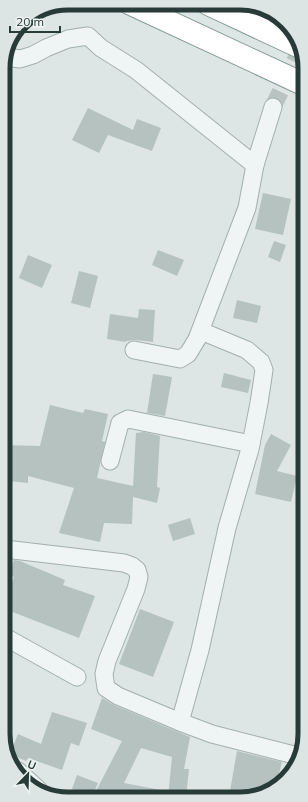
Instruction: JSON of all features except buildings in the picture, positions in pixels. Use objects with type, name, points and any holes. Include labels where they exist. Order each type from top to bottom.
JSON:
[{"type":"highway","points":[[144,10],[298,82]]},
{"type":"highway","points":[[221,10],[293,44]]},
{"type":"street","points":[[11,58],[20,59],[33,55],[68,39],[88,36],[101,48],[136,70],[255,165]]},
{"type":"street","points":[[134,350],[180,359],[188,354],[197,339],[248,208],[255,165],[273,107]]},
{"type":"street","points":[[180,722],[200,650],[227,528],[251,444],[260,403],[264,370],[261,362],[247,350],[200,331]]},
{"type":"street","points":[[110,461],[120,423],[128,419],[251,444]]},
{"type":"street","points":[[10,550],[124,563],[132,566],[137,570],[139,577],[136,589],[106,661],[104,674],[106,688],[118,696],[212,734],[294,755]]},
{"type":"street","points":[[10,640],[77,677]]},
{"type":"tunnel","points":[[273,107],[297,56]]}]
